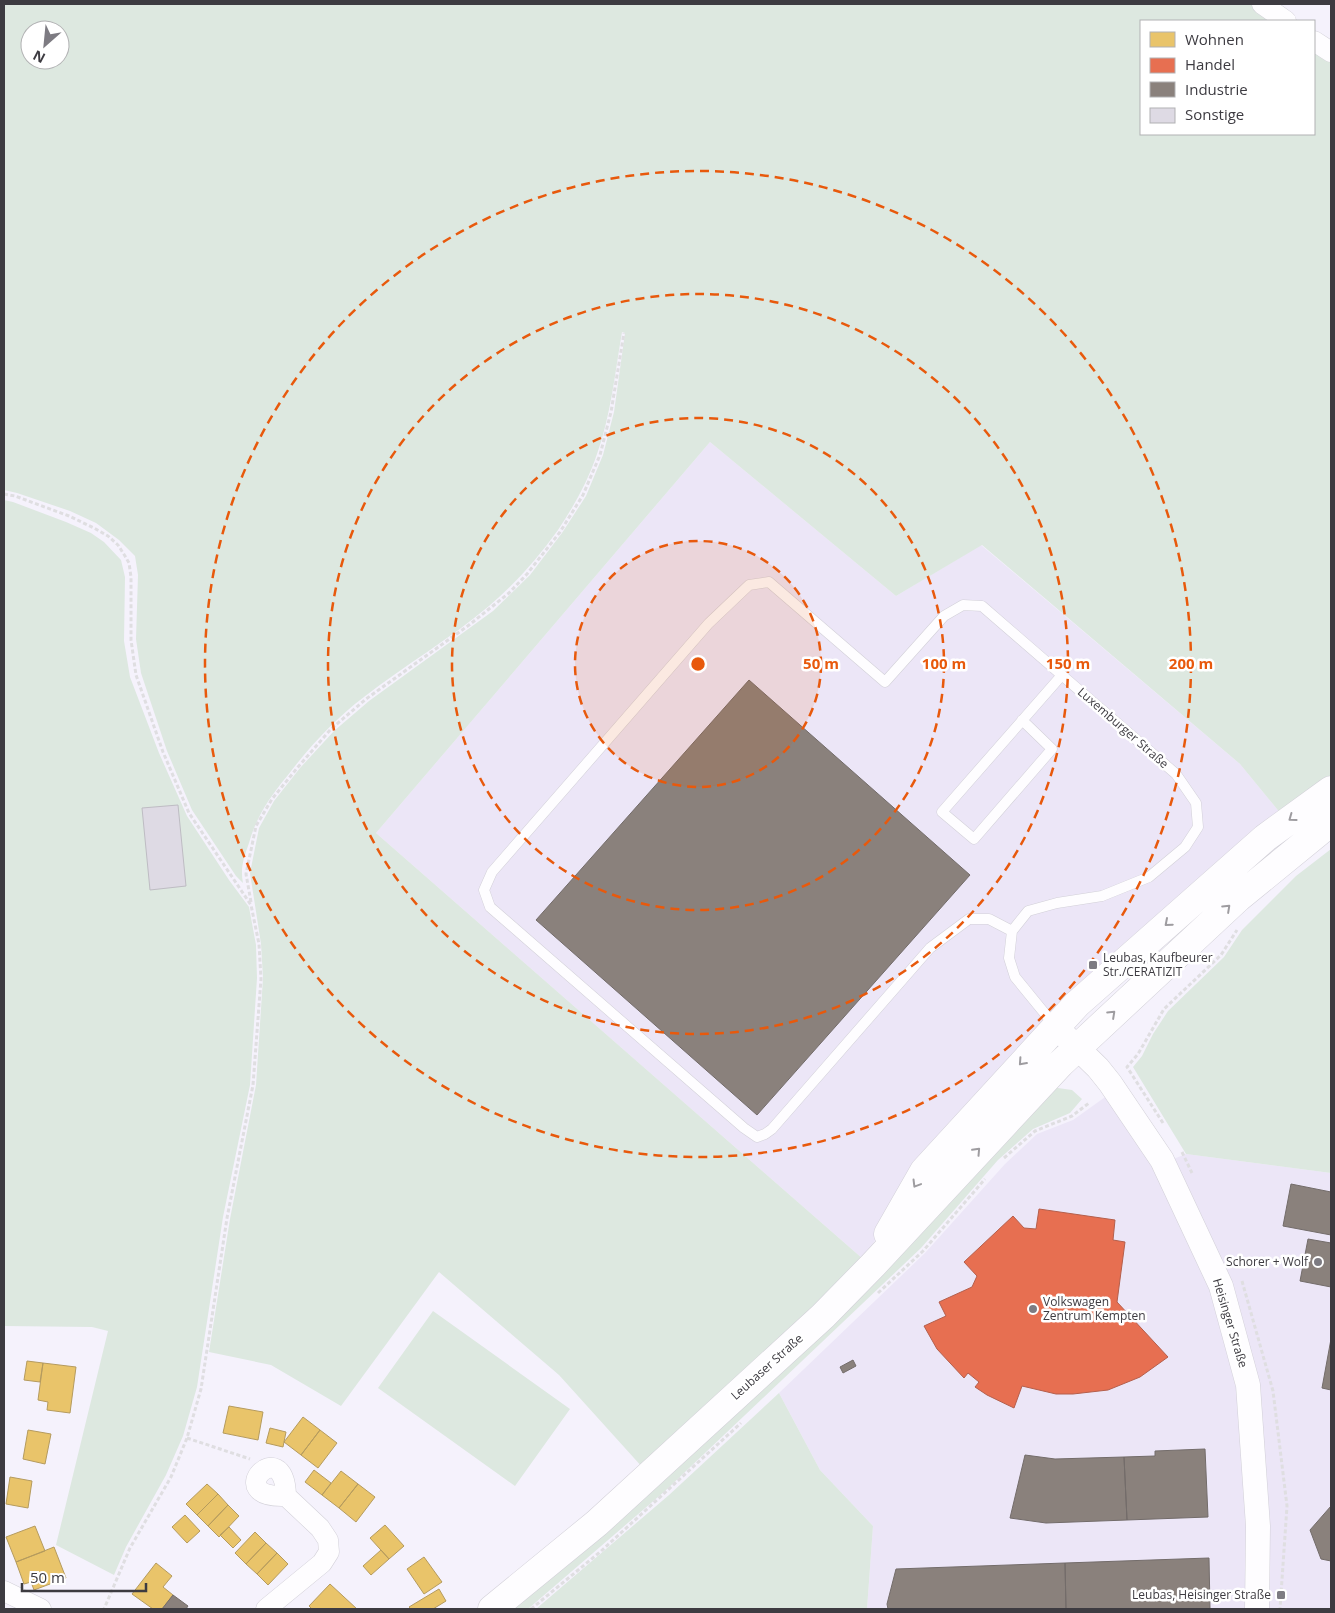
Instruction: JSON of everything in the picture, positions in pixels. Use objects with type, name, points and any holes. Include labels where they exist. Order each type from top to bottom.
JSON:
[{"type":"main road","points":[[873,1265],[894,1221],[924,1171],[1055,1026],[1077,1004],[1265,838],[1331,790]]},
{"type":"main road","name":"Leubaser Straße","points":[[492,1609],[597,1523],[823,1316],[873,1265],[1021,1104],[1077,1048],[1238,898],[1331,822]]},
{"type":"street","points":[[1262,4],[1285,20]]},
{"type":"street","points":[[1315,42],[1331,52]]},
{"type":"street","name":"Heisinger Straße","points":[[1055,1026],[1110,1083],[1162,1160],[1221,1286],[1248,1385],[1258,1534],[1257,1609]]},
{"type":"street","points":[[266,1468],[259,1472],[256,1479],[256,1486],[260,1492],[267,1496],[286,1496],[320,1528],[328,1540],[329,1552],[322,1563],[266,1609]]},
{"type":"street","points":[[4,1591],[41,1609]]},
{"type":"lane","name":"Luxemburger Straße","points":[[768,582],[885,682],[944,616],[963,605],[982,606],[1062,675],[1176,774],[1196,803],[1198,827],[1194,834],[1185,847],[1149,877],[1102,896],[1057,903],[1028,911],[1012,931],[988,919],[969,919],[930,948],[772,1129],[765,1134],[757,1136],[744,1128],[490,907],[484,890],[492,872],[709,623],[749,585],[768,582]]},
{"type":"lane","points":[[1022,720],[1052,749],[974,839],[942,812],[1022,720],[1062,675]]},
{"type":"lane","points":[[1012,931],[1009,958],[1015,977],[1055,1026]]},
{"type":"path","points":[[104,1609],[130,1548],[171,1477],[187,1438],[201,1389],[227,1218],[253,1085],[261,979],[259,944],[246,874],[256,826],[272,799],[331,729],[366,699],[484,614],[509,593],[527,574],[560,532],[583,495],[600,455],[611,412],[624,333]]},
{"type":"path","points":[[4,494],[15,496],[69,516],[94,528],[108,536],[118,545],[125,556],[131,577],[131,640],[136,675],[163,752],[189,813],[251,905]]},
{"type":"path","points":[[1128,1067],[1138,1054],[1164,1009],[1221,955],[1239,927]]},
{"type":"path","points":[[187,1438],[259,1462],[266,1468]]},
{"type":"shaded area","points":[[4,4],[1255,4],[1277,20],[1140,20],[1140,135],[1315,135],[1315,47],[1331,57],[1331,780],[1281,814],[1240,764],[982,545],[896,596],[710,442],[376,833],[863,1259],[643,1468],[559,1375],[439,1272],[341,1406],[271,1365],[209,1352],[230,1219],[256,1085],[263,978],[261,944],[250,873],[259,828],[274,801],[300,768],[334,731],[369,701],[493,611],[530,575],[562,533],[586,496],[603,455],[614,412],[625,333],[622,332],[609,409],[597,454],[580,493],[558,530],[526,570],[489,606],[459,630],[364,697],[333,723],[314,743],[275,791],[260,815],[244,858],[242,867],[243,883],[236,876],[192,810],[167,751],[141,673],[136,639],[138,575],[135,556],[119,540],[96,523],[70,511],[4,490]]},
{"type":"shaded area","points":[[710,442],[896,596],[981,545],[1240,764],[1281,814],[1055,1017],[888,1220],[863,1259],[376,833]]},
{"type":"shaded area","points":[[4,500],[91,533],[104,542],[121,560],[125,577],[124,641],[130,677],[159,753],[187,816],[249,907],[256,945],[257,978],[250,1085],[223,1217],[197,1387],[183,1436],[166,1475],[126,1547],[114,1575],[56,1545],[108,1331],[92,1327],[4,1326]]},
{"type":"shaded area","points":[[1331,849],[1331,1173],[1186,1154],[1133,1067],[1142,1056],[1168,1011],[1224,957],[1242,930],[1296,876]]},
{"type":"shaded area","points":[[1051,1087],[1072,1090],[1082,1099],[1070,1113],[1033,1129],[998,1160],[921,1248],[665,1491],[528,1609],[506,1609]]},
{"type":"shaded area","points":[[1108,1095],[1153,1167],[1186,1154],[1331,1173],[1331,1609],[867,1609],[873,1526],[820,1470],[779,1393],[925,1253],[1005,1164],[1037,1134],[1073,1120]]},
{"type":"shaded area","points":[[433,1311],[570,1409],[515,1486],[378,1388]]},
{"type":"shaded area","points":[[779,1393],[820,1470],[873,1526],[867,1609],[536,1609],[669,1495]]},
{"type":"building: Wohnen","points":[[27,1361],[43,1363],[40,1382],[24,1380]]},
{"type":"building: Wohnen","points":[[43,1363],[76,1367],[70,1413],[47,1410],[48,1402],[38,1400]]},
{"type":"building: Wohnen","points":[[229,1406],[263,1412],[258,1440],[223,1433]]},
{"type":"building: Wohnen","points":[[303,1417],[320,1430],[301,1455],[284,1442]]},
{"type":"building: Wohnen","points":[[270,1428],[286,1432],[283,1447],[266,1443]]},
{"type":"building: Wohnen","points":[[28,1430],[51,1434],[45,1464],[23,1459]]},
{"type":"building: Wohnen","points":[[320,1430],[337,1443],[318,1468],[301,1455]]},
{"type":"building: Wohnen","points":[[314,1470],[331,1483],[322,1495],[305,1482]]},
{"type":"building: Wohnen","points":[[341,1471],[358,1484],[339,1508],[322,1495]]},
{"type":"building: Wohnen","points":[[10,1477],[32,1481],[28,1508],[6,1504]]},
{"type":"building: Wohnen","points":[[207,1484],[218,1494],[197,1515],[186,1504]]},
{"type":"building: Wohnen","points":[[358,1484],[375,1497],[356,1522],[339,1508]]},
{"type":"building: Wohnen","points":[[218,1494],[228,1505],[208,1526],[197,1515]]},
{"type":"building: Wohnen","points":[[228,1505],[239,1516],[219,1537],[208,1526]]},
{"type":"building: Wohnen","points":[[185,1515],[200,1531],[187,1543],[172,1527]]},
{"type":"building: Wohnen","points":[[385,1525],[404,1546],[389,1559],[370,1538]]},
{"type":"building: Wohnen","points":[[35,1526],[45,1551],[16,1562],[6,1537]]},
{"type":"building: Wohnen","points":[[229,1527],[241,1540],[233,1548],[220,1535]]},
{"type":"building: Wohnen","points":[[255,1532],[266,1543],[246,1564],[235,1553]]},
{"type":"building: Wohnen","points":[[266,1543],[277,1553],[257,1574],[246,1564]]},
{"type":"building: Wohnen","points":[[54,1547],[66,1578],[34,1590],[31,1582],[24,1584],[16,1562]]},
{"type":"building: Wohnen","points":[[381,1550],[389,1559],[371,1575],[363,1566]]},
{"type":"building: Wohnen","points":[[277,1553],[288,1564],[268,1585],[257,1574]]},
{"type":"building: Wohnen","points":[[424,1557],[442,1582],[424,1594],[407,1569]]},
{"type":"building: Wohnen","points":[[156,1563],[172,1576],[163,1587],[173,1595],[162,1609],[153,1609],[132,1594]]},
{"type":"building: Wohnen","points":[[330,1584],[357,1609],[312,1609],[309,1606]]},
{"type":"building: Wohnen","points":[[439,1589],[446,1601],[433,1609],[411,1609],[409,1607]]},
{"type":"building: Handel","name":"Volkswagen Zentrum Kempten","points":[[1039,1209],[1115,1220],[1113,1240],[1125,1242],[1117,1302],[1168,1357],[1140,1377],[1108,1390],[1056,1394],[1022,1386],[1014,1408],[975,1387],[979,1382],[968,1373],[964,1378],[937,1349],[924,1326],[946,1316],[939,1302],[972,1287],[977,1276],[964,1262],[1013,1216],[1024,1228],[1036,1229]]},
{"type":"building: Industrie","points":[[749,680],[970,875],[757,1115],[536,920]]},
{"type":"building: Industrie","points":[[1291,1184],[1331,1192],[1331,1235],[1283,1226]]},
{"type":"building: Industrie","name":"Schorer + Wolf","points":[[1308,1239],[1331,1243],[1331,1287],[1300,1281]]},
{"type":"building: Industrie","points":[[1331,1339],[1331,1390],[1322,1388]]},
{"type":"building: Industrie","points":[[853,1360],[856,1366],[843,1373],[840,1367]]},
{"type":"building: Industrie","points":[[1205,1449],[1208,1517],[1127,1520],[1124,1457],[1155,1456],[1155,1451]]},
{"type":"building: Industrie","points":[[1025,1455],[1055,1459],[1124,1457],[1127,1520],[1046,1523],[1010,1518]]},
{"type":"building: Industrie","points":[[1331,1506],[1331,1561],[1321,1559],[1310,1530]]},
{"type":"building: Industrie","points":[[1209,1558],[1210,1609],[1066,1609],[1065,1563]]},
{"type":"building: Industrie","points":[[1065,1563],[1066,1609],[888,1609],[887,1604],[896,1569]]},
{"type":"building: Industrie","points":[[173,1595],[188,1606],[186,1609],[162,1609]]},
{"type":"building: Sonstige","points":[[178,805],[186,886],[150,890],[142,808]]},
{"type":"place","name":"Leubas, Kaufbeurer Str./CERATIZIT","points":[[1093,965]]},
{"type":"place","name":"Schorer + Wolf","points":[[1318,1262]]},
{"type":"place","name":"Volkswagen Zentrum Kempten","points":[[1033,1309]]},
{"type":"place","name":"Leubas, Heisinger Straße","points":[[1281,1595]]}]
